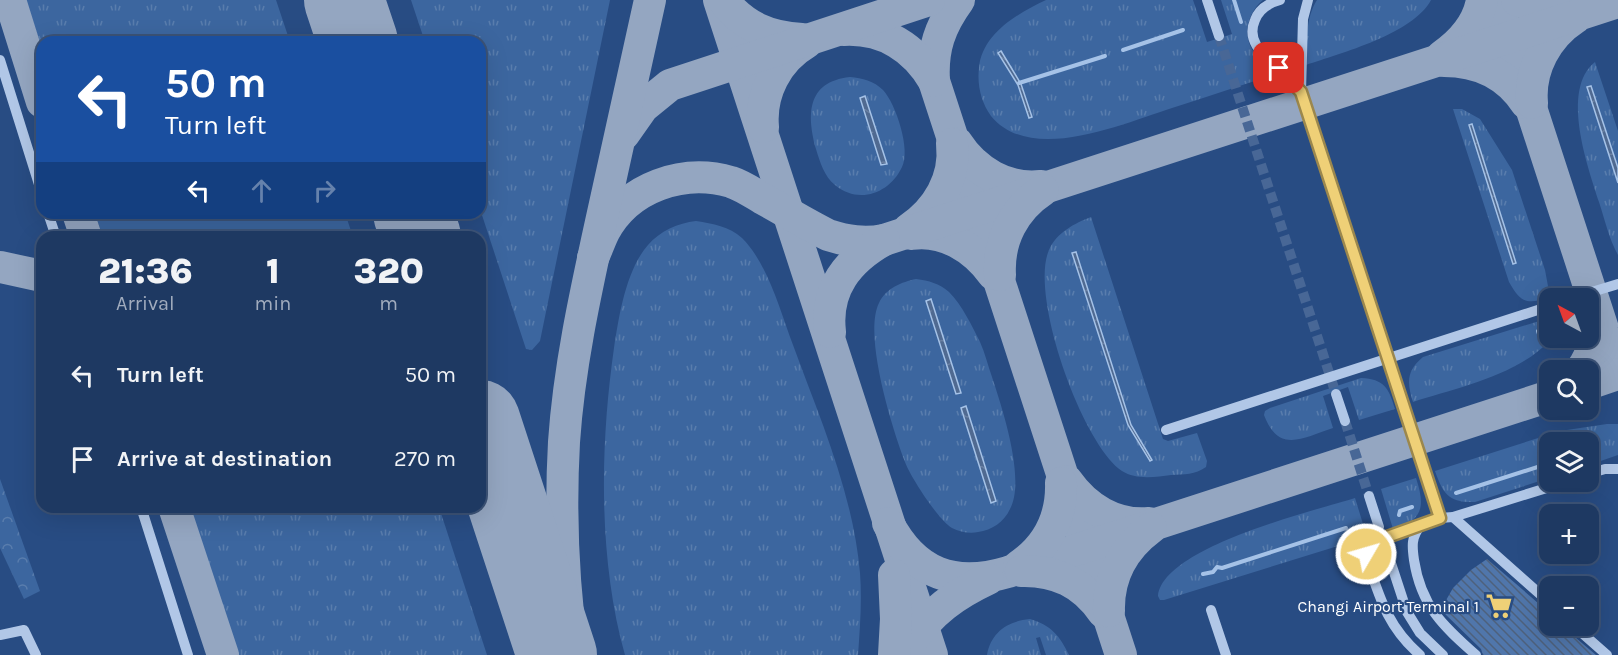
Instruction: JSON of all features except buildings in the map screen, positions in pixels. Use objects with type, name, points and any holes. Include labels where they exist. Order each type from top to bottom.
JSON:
[{"type":"lane","points":[[1207,0],[1219,36]]},
{"type":"lane","points":[[1280,0],[1260,10],[1252,34],[1258,50],[1287,75],[1301,92]]},
{"type":"lane","points":[[1308,0],[1302,19],[1301,92],[1440,518]]},
{"type":"lane","points":[[0,60],[36,175]]},
{"type":"lane","points":[[1599,290],[1618,284]]},
{"type":"lane","points":[[1166,430],[1539,310]]},
{"type":"lane","points":[[1336,393],[1345,421]]},
{"type":"lane","points":[[1599,471],[1618,469]]},
{"type":"lane","points":[[1420,655],[1405,642],[1390,622],[1375,585],[1366,554],[1368,548],[1376,541],[1440,518],[1453,517],[1539,490]]},
{"type":"lane","points":[[1369,496],[1379,527]]},
{"type":"lane","points":[[143,513],[188,655]]},
{"type":"lane","points":[[1453,517],[1539,593]]},
{"type":"lane","points":[[1421,525],[1412,543],[1418,581],[1426,602],[1445,627],[1476,655]]},
{"type":"lane","points":[[1387,551],[1410,618],[1420,633],[1443,655]]},
{"type":"lane","points":[[1211,610],[1226,655]]},
{"type":"lane","points":[[0,635],[24,630],[36,655]]},
{"type":"lane","points":[[1585,636],[1607,655]]},
{"type":"green space","points":[[26,0],[276,0],[288,36],[38,36]]},
{"type":"green space","points":[[411,0],[610,0],[540,341],[532,350],[526,349],[483,219],[486,219],[486,36],[423,36]]},
{"type":"green space","points":[[1046,0],[1193,0],[1207,42],[1232,34],[1221,0],[1263,0],[1253,12],[1247,34],[1251,48],[1256,55],[1277,74],[1104,130],[1053,139],[1029,138],[1008,130],[991,116],[982,99],[979,87],[979,68],[987,45],[994,35],[1013,18]],"holes":[[[998,54],[1021,84],[1032,117],[1029,118],[1018,85]]]},
{"type":"green space","points":[[1317,0],[1431,0],[1409,23],[1393,32],[1375,41],[1306,65],[1310,15]]},
{"type":"green space","points":[[1595,62],[1618,131],[1618,168],[1591,86],[1587,87],[1618,183],[1618,255],[1589,169],[1580,129],[1579,91],[1585,75]]},
{"type":"green space","points":[[850,77],[868,80],[883,90],[897,116],[905,150],[902,167],[890,184],[864,195],[844,191],[828,177],[818,154],[811,124],[813,102],[818,93],[836,80]]},
{"type":"green space","points":[[1453,109],[1462,109],[1480,119],[1512,170],[1545,270],[1548,288],[1539,288],[1539,300],[1536,301],[1525,300],[1517,294],[1509,282]],"holes":[[[1469,124],[1472,124],[1516,262],[1513,263]]]},
{"type":"green space","points":[[1091,217],[1163,439],[1168,441],[1197,433],[1207,461],[1206,467],[1202,470],[1189,474],[1146,477],[1127,474],[1107,456],[1076,401],[1053,333],[1046,300],[1045,271],[1049,250],[1056,239],[1067,229]],"holes":[[[1076,252],[1131,425],[1152,459],[1149,461],[1128,425],[1073,253]]]},
{"type":"green space","points":[[97,219],[347,219],[351,231],[101,231]]},
{"type":"green space","points":[[696,221],[726,228],[742,238],[759,261],[778,303],[834,457],[850,514],[861,583],[858,655],[625,655],[610,580],[604,502],[606,424],[616,335],[629,280],[640,255],[653,240],[664,232]]},
{"type":"green space","points":[[916,279],[941,286],[954,297],[962,309],[982,346],[1011,443],[1015,480],[1010,509],[997,525],[975,533],[962,532],[946,524],[919,487],[899,447],[881,382],[874,337],[879,303],[890,290]]},
{"type":"green space","points":[[1539,321],[1539,348],[1541,348],[1522,362],[1486,379],[1413,402],[1409,378],[1413,367],[1423,357]]},
{"type":"green space","points":[[1361,378],[1375,380],[1384,386],[1388,390],[1395,409],[1359,420],[1348,387],[1323,396],[1333,428],[1302,439],[1292,440],[1277,435],[1264,415],[1265,411],[1270,408]]},
{"type":"green space","points":[[1618,424],[1618,455],[1599,462],[1599,432],[1557,432]]},
{"type":"green space","points":[[1539,438],[1539,481],[1475,502],[1459,501],[1448,496],[1435,471]]},
{"type":"green space","points":[[1416,478],[1421,497],[1420,511],[1411,521],[1393,529],[1381,489]]},
{"type":"green space","points":[[0,479],[40,591],[24,599],[0,548]]},
{"type":"green space","points":[[1355,498],[1367,537],[1160,600],[1158,596],[1166,578],[1185,562],[1211,547],[1276,522]]},
{"type":"green space","points":[[190,513],[441,513],[487,655],[236,655]]},
{"type":"green space","points":[[1030,619],[1044,624],[1054,632],[1069,655],[1046,655],[1040,637],[1036,638],[1041,655],[987,655],[992,640],[1002,629],[1015,622]]},
{"type":"water","points":[[1001,51],[1021,84],[1032,117],[1029,118],[1018,85],[998,53]]},
{"type":"water","points":[[1591,86],[1618,168],[1618,183],[1587,87]]},
{"type":"water","points":[[865,96],[887,164],[881,165],[860,98]]},
{"type":"water","points":[[1472,124],[1516,263],[1513,264],[1469,125]]},
{"type":"water","points":[[1076,252],[1131,425],[1152,460],[1150,461],[1128,425],[1072,253]]},
{"type":"water","points":[[931,299],[961,393],[956,394],[926,301]]},
{"type":"water","points":[[966,406],[996,501],[991,503],[961,408]]},
{"type":"waterway","points":[[1234,0],[1241,22]]},
{"type":"waterway","points":[[1123,50],[1183,30]]},
{"type":"waterway","points":[[1019,83],[1105,56]]},
{"type":"waterway","points":[[1456,493],[1539,467]]},
{"type":"waterway","points":[[1399,515],[1400,511],[1412,507]]},
{"type":"waterway","points":[[1203,574],[1213,572],[1217,567],[1222,568],[1346,528]]},
{"type":"taxiway","points":[[10,0],[36,83]]},
{"type":"taxiway","points":[[573,655],[562,522],[566,414],[584,304],[650,0]]},
{"type":"taxiway","points":[[719,0],[932,655]]},
{"type":"taxiway","points":[[723,0],[740,17],[758,29],[779,36],[802,39]]},
{"type":"taxiway","points":[[624,134],[643,107],[670,85],[929,0]]},
{"type":"taxiway","points":[[959,0],[939,38],[934,58],[934,81],[1121,655]]},
{"type":"taxiway","points":[[1442,56],[1468,32],[1477,17],[1482,0]]},
{"type":"taxiway","points":[[1496,0],[1604,332],[1618,354]]},
{"type":"taxiway","points":[[1517,0],[1545,11],[1574,14]]},
{"type":"taxiway","points":[[593,258],[604,232],[614,216],[627,203],[659,185],[676,180],[713,178],[731,182],[828,235],[856,241],[884,240],[1618,2]]},
{"type":"taxiway","points":[[1532,103],[1534,78],[1542,54],[1556,34],[1575,18]]},
{"type":"taxiway","points":[[844,30],[872,32],[897,42],[918,59],[934,81]]},
{"type":"taxiway","points":[[763,127],[764,102],[772,79],[787,59],[806,43]]},
{"type":"taxiway","points":[[1444,61],[1469,63],[1491,71],[1510,84],[1526,103]]},
{"type":"taxiway","points":[[957,143],[973,162],[1004,182],[1041,186]]},
{"type":"taxiway","points":[[909,229],[928,213],[948,181],[952,144]]},
{"type":"taxiway","points":[[1000,275],[1002,250],[1010,227],[1024,206],[1043,190]]},
{"type":"taxiway","points":[[80,219],[84,231]]},
{"type":"taxiway","points":[[911,234],[935,234],[957,242],[977,256],[993,274]]},
{"type":"taxiway","points":[[830,332],[831,302],[842,277],[860,257],[884,240]]},
{"type":"taxiway","points":[[0,267],[36,275]]},
{"type":"taxiway","points":[[1587,360],[1592,348]]},
{"type":"taxiway","points":[[1599,380],[1618,374]]},
{"type":"taxiway","points":[[888,523],[911,554],[938,573],[953,577],[988,577],[1539,400]]},
{"type":"taxiway","points":[[1067,481],[1083,499],[1102,513],[1125,522],[1149,523]]},
{"type":"taxiway","points":[[1019,566],[1038,549],[1051,530],[1059,508],[1061,483]]},
{"type":"taxiway","points":[[176,513],[223,655]]},
{"type":"taxiway","points":[[1109,611],[1111,586],[1120,564],[1133,544],[1151,528]]},
{"type":"taxiway","points":[[1021,571],[1046,573],[1068,580],[1087,593],[1103,612]]},
{"type":"taxiway","points":[[894,575],[896,619],[894,655]]},
{"type":"taxiway","points":[[911,642],[935,613],[965,591],[988,579]]},
{"type":"runway","points":[[344,0],[356,36]]},
{"type":"runway","points":[[415,219],[419,231]]},
{"type":"runway","points":[[486,438],[557,655]]},
{"type":"tunnel","points":[[1219,36],[1336,394]]},
{"type":"tunnel","points":[[1345,421],[1369,496]]},
{"type":"place","name":"Changi Airport Terminal 1","points":[[1499,606]]},
{"type":"route","points":[[1279,68],[1301,92],[1440,518],[1376,541],[1371,544],[1366,554]]}]
